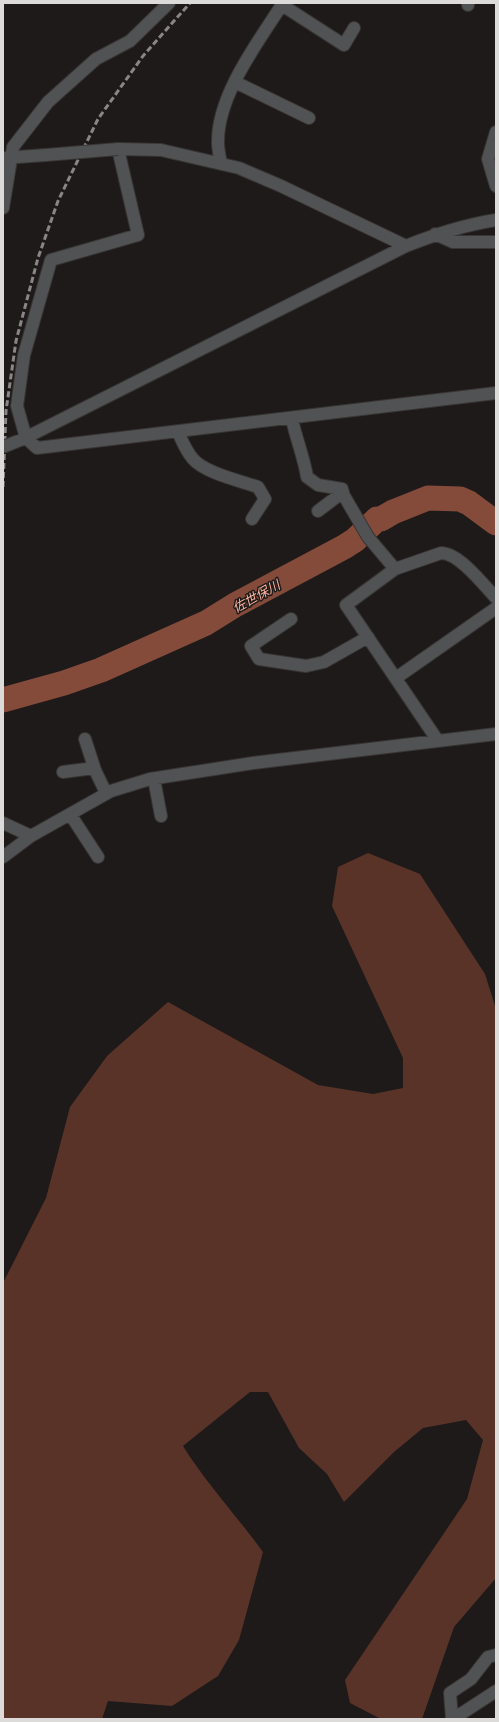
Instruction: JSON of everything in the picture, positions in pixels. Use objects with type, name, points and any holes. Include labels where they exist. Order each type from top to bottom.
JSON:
[{"type":"street","points":[[3,208],[8,157],[13,147],[48,102],[96,59],[130,41],[169,3]]},
{"type":"street","points":[[221,164],[218,142],[220,127],[238,73],[283,4],[344,45],[354,28]]},
{"type":"street","points":[[235,82],[309,118]]},
{"type":"street","points":[[496,132],[488,159],[496,186]]},
{"type":"street","points":[[8,157],[118,149],[161,150],[238,168],[281,186],[406,246]]},
{"type":"street","points":[[22,439],[17,406],[24,355],[51,260],[138,235],[118,149]]},
{"type":"street","points":[[3,447],[22,439],[406,246],[435,234],[467,225],[496,220]]},
{"type":"street","points":[[435,234],[453,242],[496,242]]},
{"type":"street","points":[[22,439],[37,448],[292,419],[496,393]]},
{"type":"street","points":[[292,419],[296,438],[304,458],[308,478],[318,485],[342,489],[368,537],[395,569]]},
{"type":"street","points":[[178,432],[186,449],[194,460],[206,468],[258,487],[265,499],[252,519]]},
{"type":"street","points":[[318,510],[343,493]]},
{"type":"street","points":[[438,741],[346,605],[395,569],[441,553],[449,553],[457,559],[496,598]]},
{"type":"street","points":[[396,678],[496,608]]},
{"type":"street","points":[[290,619],[252,646],[259,659],[306,666],[324,662],[368,638]]},
{"type":"street","points":[[3,857],[31,836],[106,793],[154,779],[253,763],[496,734]]},
{"type":"street","points":[[85,739],[94,768],[106,793]]},
{"type":"street","points":[[63,772],[94,768]]},
{"type":"street","points":[[154,779],[161,816]]},
{"type":"street","points":[[70,814],[98,851]]},
{"type":"street","points":[[3,823],[31,836]]},
{"type":"street","points":[[496,1655],[488,1657],[471,1679],[450,1693],[452,1719],[496,1691]]},
{"type":"shaded area","points":[[368,853],[420,874],[485,974],[496,1009],[496,1578],[454,1627],[422,1719],[381,1719],[350,1703],[345,1680],[467,1499],[483,1440],[466,1420],[423,1428],[394,1452],[344,1502],[327,1474],[299,1448],[268,1392],[250,1392],[183,1446],[192,1460],[263,1552],[239,1640],[218,1676],[172,1706],[108,1701],[102,1719],[3,1719],[3,1283],[46,1198],[70,1107],[107,1056],[168,1002],[318,1085],[373,1094],[403,1088],[403,1058],[332,906],[338,867]]},
{"type":"waterway","name":"佐世保川","points":[[3,700],[64,683],[101,670],[206,623],[235,605],[344,547],[355,540],[377,519],[381,519],[393,512],[428,498],[460,499],[469,503],[496,523]]},
{"type":"railway","points":[[3,487],[6,411],[16,341],[38,258],[58,201],[98,119],[143,56],[190,3]]}]
